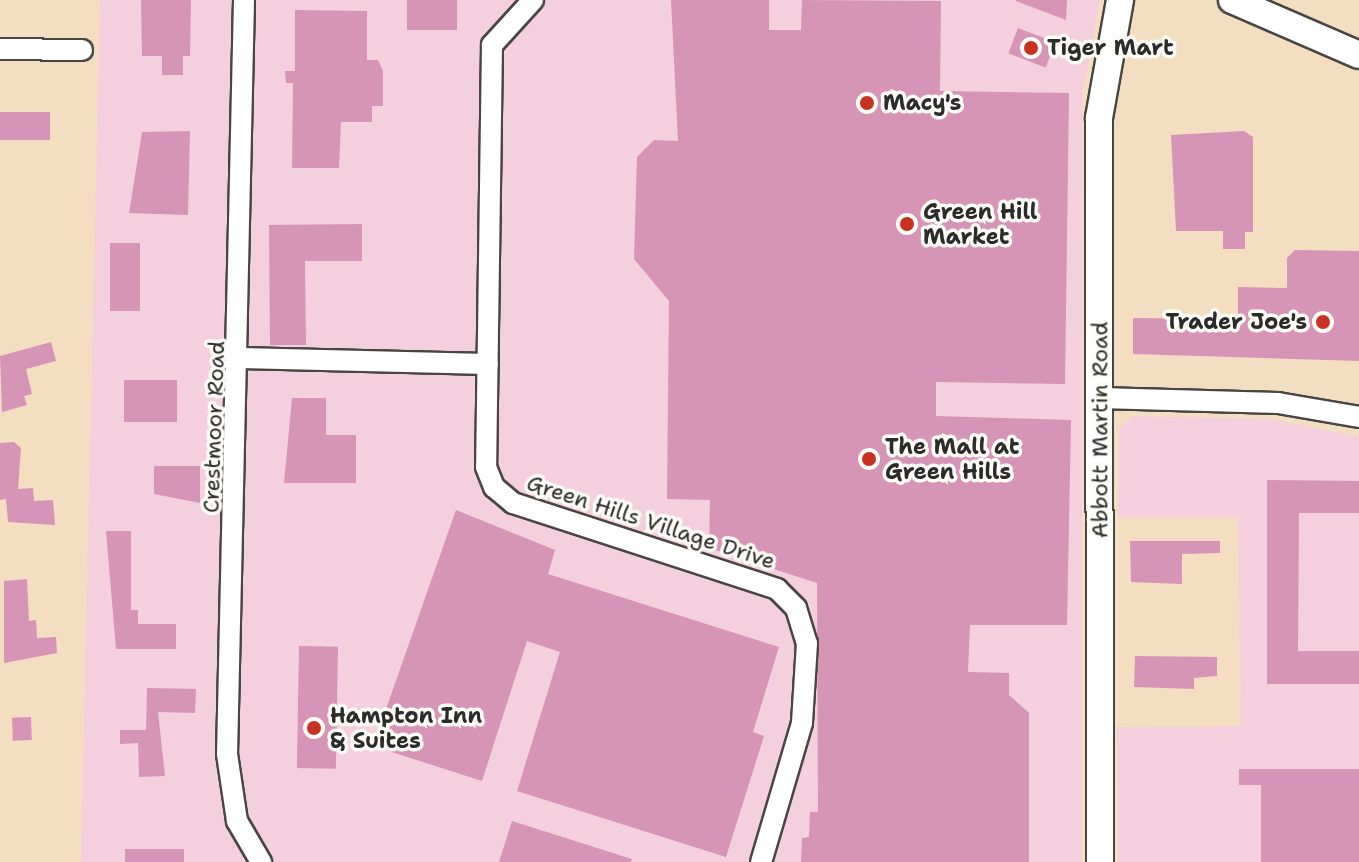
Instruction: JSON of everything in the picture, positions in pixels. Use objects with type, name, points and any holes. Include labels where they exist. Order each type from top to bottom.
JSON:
[{"type":"main road","name":"Abbott Martin Road","points":[[1100,862],[1099,118],[1120,0]]},
{"type":"main road","points":[[1232,0],[1359,55]]},
{"type":"street","name":"Crestmoor Road","points":[[244,0],[240,358],[227,754],[237,821],[257,856]]},
{"type":"street","name":"Green Hills Village Drive","points":[[533,0],[492,45],[486,467],[494,487],[513,503],[777,589],[796,608],[807,643],[802,723],[761,862]]},
{"type":"street","points":[[0,49],[82,50]]},
{"type":"street","points":[[240,358],[488,364]]},
{"type":"street","points":[[1100,398],[1278,403],[1359,417]]},
{"type":"shaded area","points":[[100,0],[1100,0],[1082,96],[1082,862],[81,862]]},
{"type":"shaded area","points":[[1133,416],[1270,419],[1359,437],[1359,862],[1118,862],[1117,727],[1241,726],[1238,517],[1118,517],[1119,428]]},
{"type":"building","points":[[141,0],[191,0],[190,56],[183,56],[183,75],[162,75],[162,56],[142,56]]},
{"type":"building","points":[[407,0],[457,0],[457,30],[407,30]]},
{"type":"building","name":"The Mall at Green Hills","points":[[671,0],[769,0],[769,30],[801,30],[802,0],[941,1],[940,91],[1069,93],[1065,384],[936,382],[936,416],[1071,420],[1067,625],[970,625],[968,672],[1009,673],[1009,695],[1029,713],[1029,862],[801,862],[802,838],[809,837],[810,812],[818,812],[817,583],[709,548],[710,500],[667,499],[669,301],[634,259],[637,157],[654,140],[678,141]]},
{"type":"building","points":[[1016,0],[1067,0],[1066,20],[1016,1]]},
{"type":"building","points":[[295,10],[367,11],[367,60],[378,60],[383,71],[383,106],[372,106],[372,122],[341,122],[339,168],[292,168],[293,83],[286,83],[285,71],[295,71]]},
{"type":"building","name":"Tiger Mart","points":[[1018,28],[1055,42],[1046,68],[1008,53]]},
{"type":"building","points":[[0,112],[50,112],[50,140],[0,140]]},
{"type":"building","points":[[190,131],[188,215],[129,213],[142,132]]},
{"type":"building","points":[[1244,131],[1253,137],[1253,232],[1245,232],[1245,249],[1223,249],[1223,231],[1176,231],[1171,135]]},
{"type":"building","points":[[362,224],[362,261],[305,261],[306,345],[270,345],[269,225]]},
{"type":"building","points":[[110,243],[140,243],[140,311],[110,311]]},
{"type":"building","points":[[1295,250],[1359,251],[1359,361],[1133,354],[1133,318],[1238,319],[1238,287],[1287,288],[1287,258]]},
{"type":"building","points":[[51,342],[56,361],[26,369],[32,394],[24,396],[27,405],[2,412],[0,356]]},
{"type":"building","points":[[124,380],[177,380],[177,422],[124,422]]},
{"type":"building","points":[[292,398],[326,398],[326,435],[356,435],[356,483],[284,483]]},
{"type":"building","points":[[14,442],[21,448],[18,489],[33,488],[34,501],[53,500],[55,525],[8,522],[6,499],[0,500],[0,443]]},
{"type":"building","points":[[154,466],[200,466],[200,503],[154,494]]},
{"type":"building","points":[[1267,480],[1359,481],[1359,513],[1299,513],[1298,651],[1359,651],[1359,684],[1267,684]]},
{"type":"building","points":[[456,510],[555,550],[548,574],[779,647],[753,732],[764,736],[726,857],[517,791],[560,652],[527,641],[482,781],[373,746]]},
{"type":"building","points":[[106,531],[131,531],[131,610],[138,610],[138,624],[176,624],[176,649],[116,649]]},
{"type":"building","points":[[1130,541],[1220,541],[1220,553],[1182,554],[1182,584],[1131,582]]},
{"type":"building","points":[[27,579],[29,621],[36,620],[37,638],[56,637],[57,653],[4,663],[4,581]]},
{"type":"building","name":"Hampton Inn & Suites","points":[[299,646],[338,647],[336,769],[297,768]]},
{"type":"building","points":[[1135,656],[1217,657],[1217,676],[1194,678],[1194,689],[1134,687]]},
{"type":"building","points":[[147,688],[196,689],[195,713],[158,712],[165,776],[139,777],[138,743],[120,744],[120,730],[146,730]]},
{"type":"building","points":[[31,717],[32,740],[13,741],[12,718]]},
{"type":"building","points":[[1239,769],[1359,769],[1359,862],[1261,862],[1261,785],[1239,785]]},
{"type":"building","points":[[512,821],[632,859],[631,862],[499,862]]},
{"type":"building","points":[[125,849],[184,849],[184,862],[125,862]]},
{"type":"place","name":"Tiger Mart","points":[[1031,48]]},
{"type":"place","name":"Macy's","points":[[867,103]]},
{"type":"place","name":"Green Hill Market","points":[[907,224]]},
{"type":"place","name":"Trader Joe's","points":[[1323,322]]},
{"type":"place","name":"The Mall at Green Hills","points":[[869,459]]},
{"type":"place","name":"Hampton Inn & Suites","points":[[314,728]]}]
